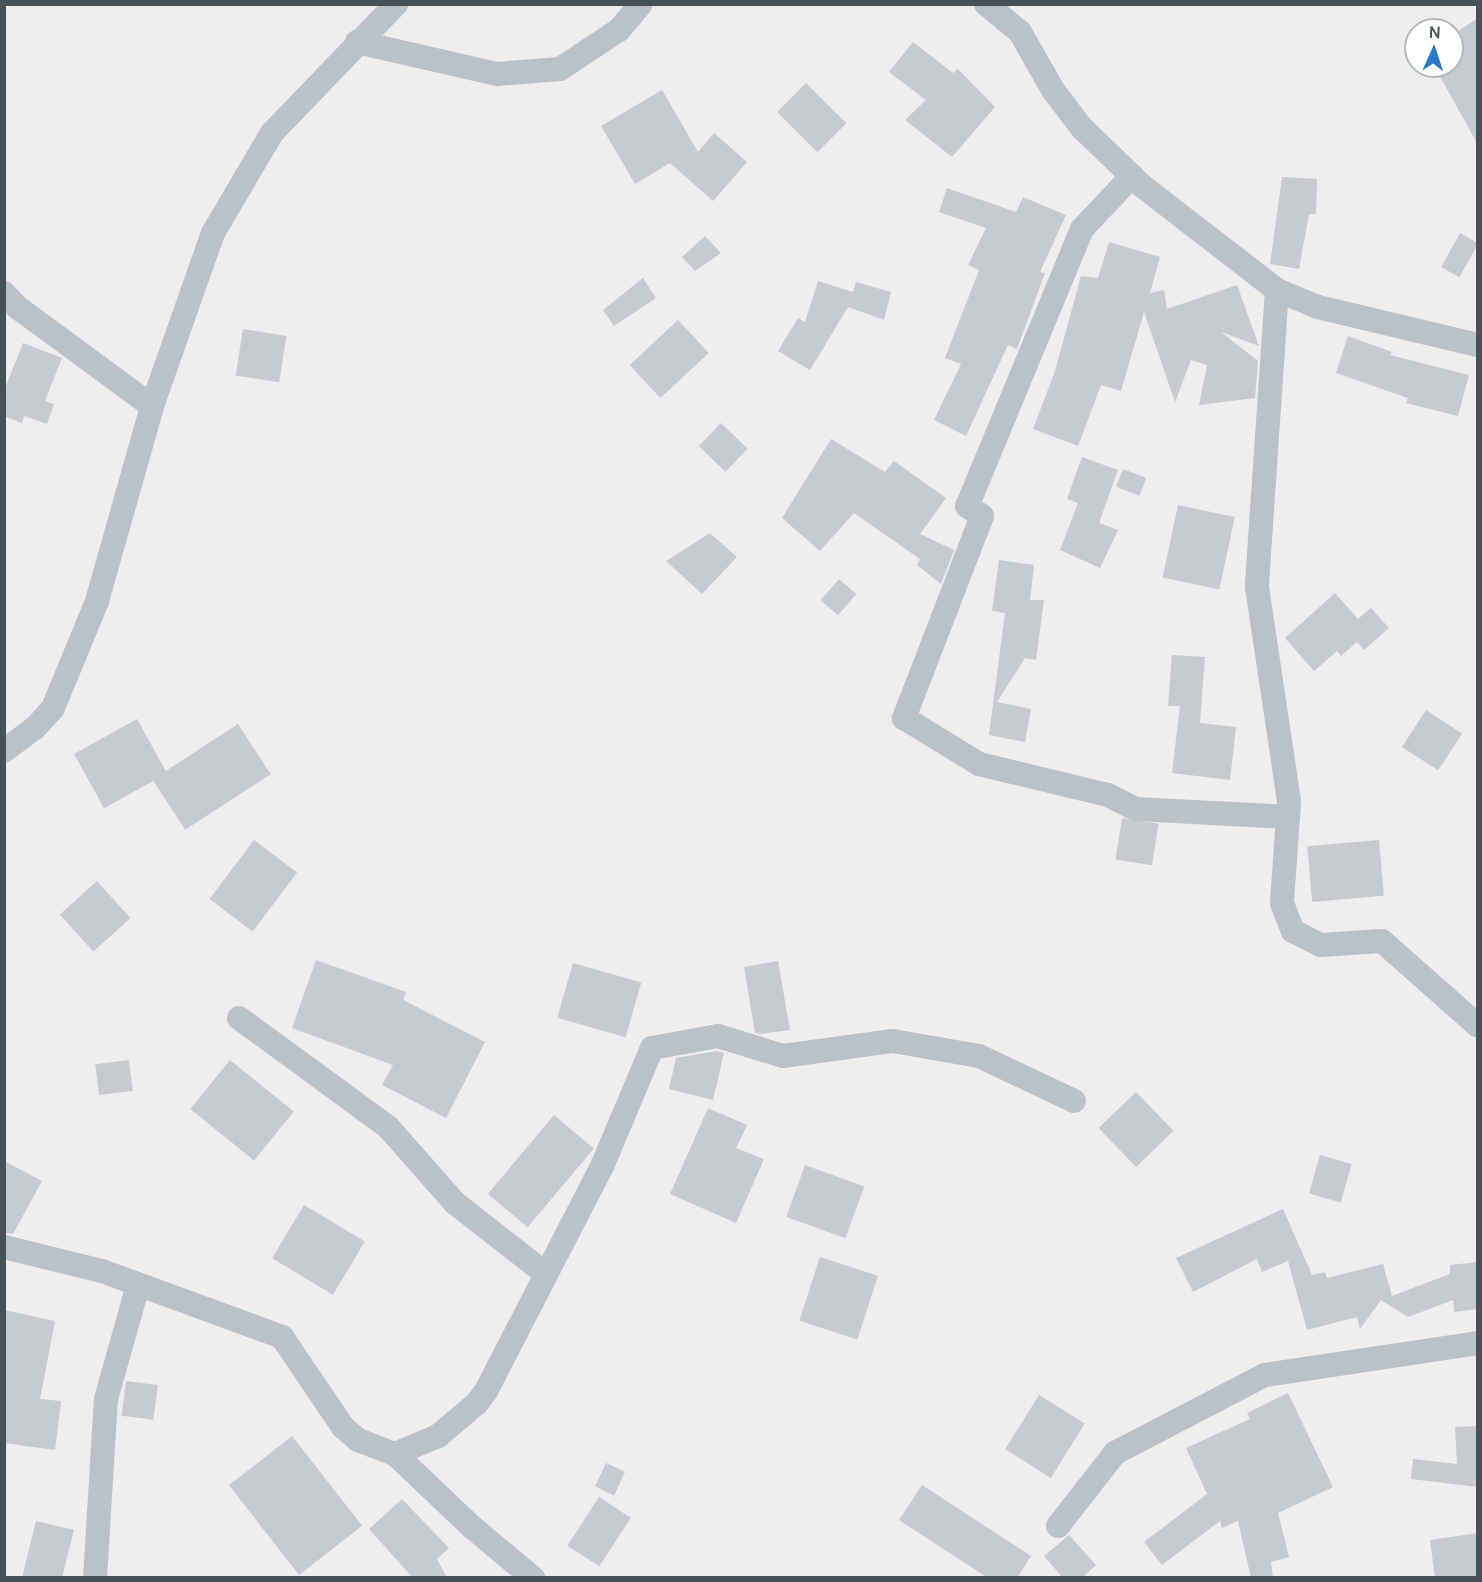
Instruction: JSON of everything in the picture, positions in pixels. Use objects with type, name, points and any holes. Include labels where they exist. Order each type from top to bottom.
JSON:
[{"type":"street","points":[[4,751],[35,728],[52,708],[97,601],[152,406],[213,233],[272,133],[396,4]]},
{"type":"street","points":[[357,42],[497,74],[560,69],[619,30],[641,4]]},
{"type":"street","points":[[990,5],[1020,32],[1067,111],[1132,176],[1277,290],[1318,307],[1478,345]]},
{"type":"street","points":[[1132,176],[1082,229],[967,506],[982,516],[904,718],[979,764],[1108,795],[1136,809],[1288,817]]},
{"type":"street","points":[[1277,290],[1257,587],[1265,662],[1284,749],[1288,817],[1282,903],[1293,931],[1321,945],[1382,941],[1478,1026]]},
{"type":"street","points":[[4,292],[17,306],[152,406]]},
{"type":"street","points":[[239,1018],[388,1127],[455,1203],[546,1274]]},
{"type":"street","points":[[395,1454],[438,1436],[477,1403],[603,1164],[652,1048],[718,1036],[783,1056],[893,1041],[979,1056],[1074,1101]]},
{"type":"street","points":[[4,1248],[87,1267],[282,1337],[343,1427],[358,1440],[395,1454],[533,1578]]},
{"type":"street","points":[[95,1578],[106,1399],[138,1285]]},
{"type":"street","points":[[1058,1526],[1115,1453],[1266,1375],[1478,1343]]},
{"type":"building","points":[[1478,18],[1478,145],[1441,78],[1464,78],[1464,27]]},
{"type":"building","points":[[913,42],[953,73],[958,69],[995,107],[952,157],[905,120],[926,100],[889,72]]},
{"type":"building","points":[[806,83],[846,123],[817,152],[777,112]]},
{"type":"building","points":[[662,90],[698,152],[714,133],[747,162],[713,201],[670,163],[635,184],[601,126]]},
{"type":"building","points":[[1282,177],[1317,179],[1316,214],[1309,214],[1299,269],[1270,264]]},
{"type":"building","points":[[947,188],[1016,212],[1023,197],[1066,215],[1040,272],[1045,273],[1017,349],[1008,345],[966,436],[934,420],[961,364],[945,358],[979,270],[968,265],[986,228],[939,212]]},
{"type":"building","points":[[1460,233],[1478,244],[1459,277],[1441,267]]},
{"type":"building","points":[[705,236],[721,253],[695,271],[682,257]]},
{"type":"building","points":[[1109,242],[1160,257],[1150,293],[1164,290],[1167,309],[1237,285],[1259,346],[1221,332],[1258,361],[1255,398],[1199,405],[1207,365],[1191,360],[1175,402],[1144,312],[1121,391],[1101,385],[1078,446],[1033,429],[1055,371],[1081,276],[1098,278]]},
{"type":"building","points":[[643,278],[656,298],[614,326],[603,310]]},
{"type":"building","points":[[818,281],[853,292],[856,282],[891,292],[884,320],[848,307],[810,370],[778,351],[798,318],[805,322]]},
{"type":"building","points":[[678,320],[709,353],[660,398],[630,365]]},
{"type":"building","points":[[243,329],[286,336],[279,382],[236,375]]},
{"type":"building","points":[[1348,336],[1392,352],[1390,355],[1469,375],[1458,416],[1406,403],[1408,398],[1336,373]]},
{"type":"building","points":[[23,343],[62,358],[45,401],[54,404],[47,424],[24,416],[22,423],[4,416],[4,391]]},
{"type":"building","points":[[721,423],[748,449],[725,472],[699,446]]},
{"type":"building","points":[[831,439],[885,472],[894,461],[946,498],[920,534],[954,550],[941,584],[917,565],[920,559],[854,513],[820,551],[782,518]]},
{"type":"building","points":[[1082,457],[1118,470],[1099,523],[1118,530],[1100,568],[1060,550],[1078,503],[1067,499]]},
{"type":"building","points":[[1123,469],[1146,478],[1140,496],[1116,487]]},
{"type":"building","points":[[1178,505],[1235,517],[1219,589],[1163,577]]},
{"type":"building","points":[[710,533],[737,557],[702,594],[666,561]]},
{"type":"building","points":[[999,560],[1034,565],[1030,600],[1044,600],[1036,660],[1025,658],[997,702],[1031,709],[1025,742],[989,735],[1005,613],[992,611]]},
{"type":"building","points":[[839,579],[856,594],[838,615],[821,600]]},
{"type":"building","points":[[1335,593],[1358,619],[1371,608],[1389,628],[1364,650],[1357,642],[1341,656],[1337,651],[1314,671],[1285,638]]},
{"type":"building","points":[[1172,655],[1205,657],[1200,723],[1236,727],[1230,780],[1172,773],[1180,706],[1168,706]]},
{"type":"building","points":[[1426,710],[1462,733],[1438,770],[1402,747]]},
{"type":"building","points":[[137,719],[167,773],[104,808],[74,754]]},
{"type":"building","points":[[238,724],[271,774],[185,830],[152,780]]},
{"type":"building","points":[[1122,818],[1159,824],[1152,865],[1115,859]]},
{"type":"building","points":[[254,840],[297,872],[253,932],[209,899]]},
{"type":"building","points":[[1379,840],[1384,896],[1312,902],[1307,846]]},
{"type":"building","points":[[97,881],[130,918],[93,952],[60,914]]},
{"type":"building","points":[[316,960],[406,992],[403,1000],[485,1042],[446,1118],[382,1085],[393,1065],[292,1028]]},
{"type":"building","points":[[778,961],[790,1030],[755,1033],[744,967]]},
{"type":"building","points":[[573,963],[641,983],[626,1037],[557,1018]]},
{"type":"building","points":[[717,1051],[724,1053],[713,1100],[669,1089],[676,1058]]},
{"type":"building","points":[[129,1060],[133,1091],[99,1095],[95,1064]]},
{"type":"building","points":[[230,1060],[294,1112],[254,1161],[190,1109]]},
{"type":"building","points":[[1136,1092],[1174,1131],[1136,1167],[1099,1128]]},
{"type":"building","points":[[708,1108],[747,1125],[736,1148],[764,1159],[736,1223],[670,1194]]},
{"type":"building","points":[[554,1115],[594,1148],[528,1227],[488,1194]]},
{"type":"building","points":[[1320,1155],[1352,1164],[1341,1203],[1309,1193]]},
{"type":"building","points":[[4,1161],[42,1181],[13,1234],[4,1233]]},
{"type":"building","points":[[805,1165],[864,1187],[845,1238],[786,1217]]},
{"type":"building","points":[[304,1205],[365,1242],[333,1295],[272,1258]]},
{"type":"building","points":[[1283,1209],[1312,1275],[1325,1272],[1327,1278],[1383,1264],[1392,1296],[1450,1274],[1450,1265],[1478,1262],[1478,1309],[1454,1312],[1453,1300],[1408,1317],[1381,1300],[1360,1329],[1357,1317],[1307,1330],[1288,1261],[1262,1272],[1257,1259],[1193,1292],[1176,1258]]},
{"type":"building","points":[[820,1257],[878,1276],[857,1340],[799,1321]]},
{"type":"building","points":[[4,1310],[55,1321],[40,1399],[61,1401],[55,1450],[4,1443]]},
{"type":"building","points":[[126,1381],[158,1385],[153,1420],[122,1416]]},
{"type":"building","points":[[1288,1393],[1333,1487],[1278,1513],[1289,1557],[1271,1562],[1273,1578],[1251,1578],[1238,1521],[1222,1528],[1220,1521],[1162,1565],[1144,1542],[1207,1494],[1186,1448],[1250,1419],[1247,1413]]},
{"type":"building","points":[[1039,1395],[1085,1424],[1051,1478],[1005,1449]]},
{"type":"building","points":[[1478,1426],[1478,1487],[1411,1479],[1413,1459],[1457,1464],[1455,1427]]},
{"type":"building","points":[[292,1436],[362,1526],[299,1575],[229,1485]]},
{"type":"building","points":[[606,1463],[625,1472],[614,1495],[595,1487]]},
{"type":"building","points":[[922,1485],[1031,1556],[1017,1578],[988,1578],[899,1520]]},
{"type":"building","points":[[599,1497],[631,1518],[599,1566],[567,1546]]},
{"type":"building","points":[[402,1499],[449,1548],[437,1559],[447,1578],[413,1578],[369,1529]]},
{"type":"building","points":[[36,1521],[74,1530],[62,1578],[22,1578]]},
{"type":"building","points":[[1478,1533],[1478,1578],[1435,1578],[1430,1540]]},
{"type":"building","points":[[1069,1535],[1096,1565],[1082,1578],[1063,1578],[1044,1556]]}]
